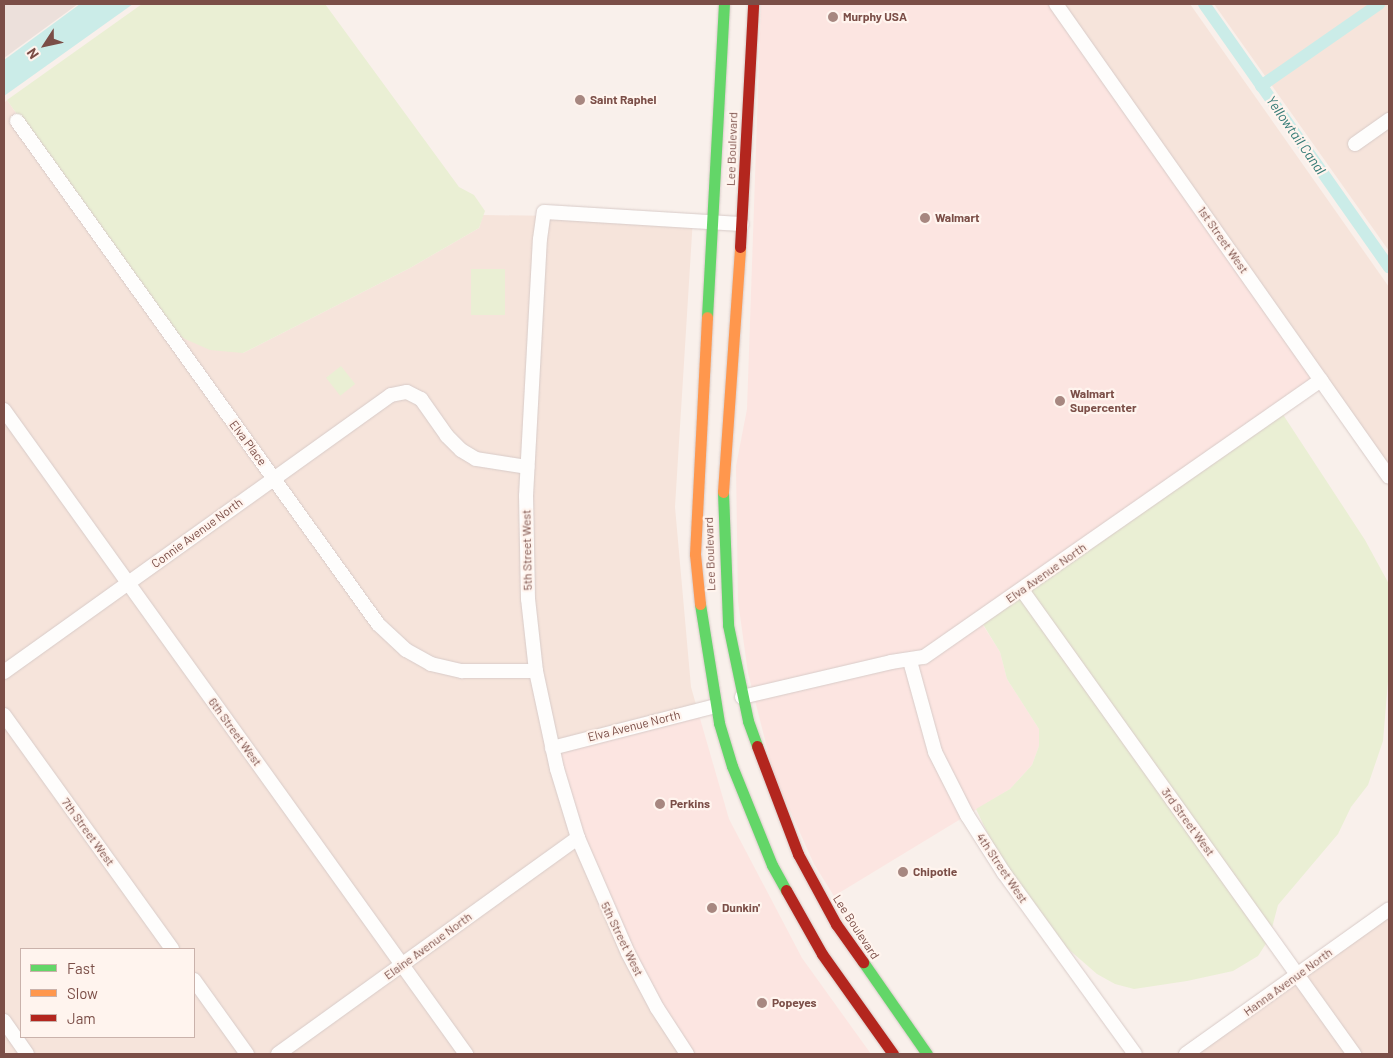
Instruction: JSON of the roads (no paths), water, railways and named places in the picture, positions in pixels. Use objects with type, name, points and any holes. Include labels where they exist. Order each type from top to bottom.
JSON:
[{"type":"main road","name":"Lee Boulevard","points":[[724,4],[695,554],[697,594],[716,706],[732,766],[772,865],[822,954],[893,1054]]},
{"type":"main road","name":"Lee Boulevard","points":[[753,4],[742,224],[722,541],[728,625],[742,696],[777,805],[823,902],[927,1054]]},
{"type":"main road","points":[[700,476],[705,489],[709,589],[727,684],[742,696]]},
{"type":"main road","points":[[716,706],[733,725]]},
{"type":"main road","points":[[749,774],[779,853],[796,886],[823,902]]},
{"type":"street","name":"1st Street West","points":[[1056,4],[1389,477]]},
{"type":"street","points":[[1355,144],[1389,120]]},
{"type":"street","name":"Elva Place","points":[[17,121],[274,478],[367,612],[406,650],[432,664],[462,671],[536,671]]},
{"type":"street","name":"5th Street West","points":[[687,1054],[657,1008],[628,953],[578,838],[552,748],[536,671],[526,551],[527,467],[544,212],[742,224]]},
{"type":"street","name":"Elva Avenue North","points":[[742,696],[891,662],[910,661],[943,646],[1321,380]]},
{"type":"street","name":"Connie Avenue North","points":[[4,672],[391,395],[407,392],[421,400],[447,436],[476,459],[527,467]]},
{"type":"street","name":"6th Street West","points":[[4,410],[466,1054]]},
{"type":"street","name":"3rd Street West","points":[[1022,590],[1354,1054]]},
{"type":"street","name":"4th Street West","points":[[910,661],[935,752],[967,815],[1004,873],[1135,1054]]},
{"type":"street","name":"Elva Avenue North","points":[[552,748],[716,706]]},
{"type":"street","name":"7th Street West","points":[[4,715],[171,948]]},
{"type":"street","name":"Elaine Avenue North","points":[[278,1054],[578,838]]},
{"type":"street","name":"Hanna Avenue North","points":[[1186,1054],[1389,909]]},
{"type":"street","points":[[195,981],[247,1054]]},
{"type":"street","points":[[4,1021],[27,1054]]},
{"type":"water","points":[[80,4],[133,4],[4,96],[4,60]]},
{"type":"waterway","name":"Yellowtail Canal","points":[[1204,4],[1389,267]]},
{"type":"waterway","points":[[1261,86],[1379,4]]},
{"type":"place","name":"Murphy USA","points":[[833,17]]},
{"type":"place","name":"Saint Raphel","points":[[580,100]]},
{"type":"place","name":"Walmart","points":[[925,218]]},
{"type":"place","name":"Walmart Supercenter","points":[[1060,401]]},
{"type":"place","name":"Perkins","points":[[660,804]]},
{"type":"place","name":"Chipotle","points":[[903,872]]},
{"type":"place","name":"Dunkin'","points":[[712,908]]},
{"type":"place","name":"Popeyes","points":[[762,1003]]}]
